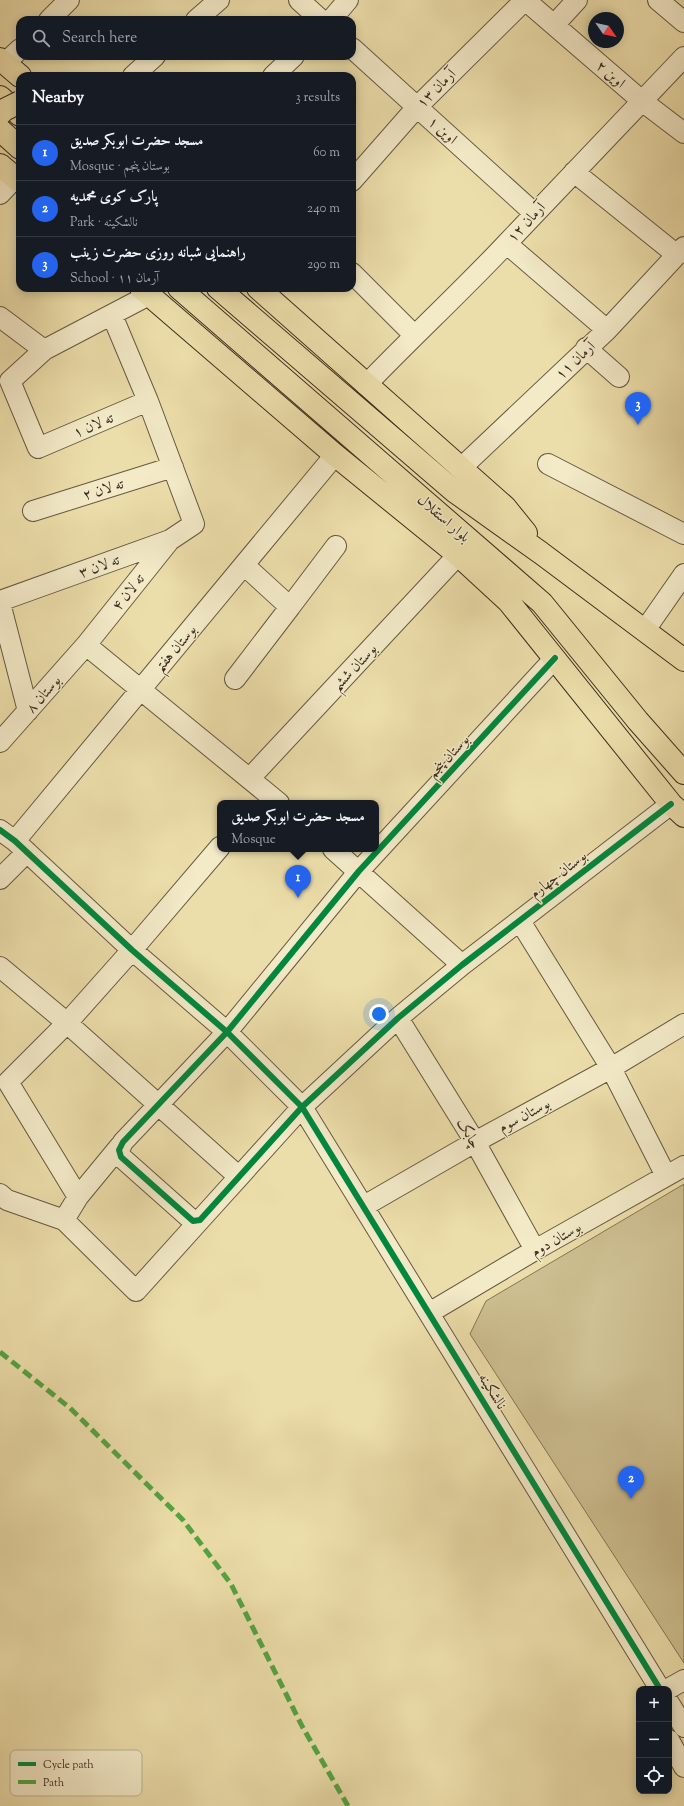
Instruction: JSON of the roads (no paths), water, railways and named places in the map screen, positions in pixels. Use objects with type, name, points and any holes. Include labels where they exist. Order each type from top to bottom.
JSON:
[{"type":"main road","points":[[0,97],[16,111]]},
{"type":"main road","points":[[0,114],[4,110],[16,104]]},
{"type":"main road","points":[[0,130],[16,144]]},
{"type":"main road","points":[[145,292],[335,455],[458,555],[509,602],[677,810]]},
{"type":"main road","name":"بلوار استقلال","points":[[184,292],[542,603],[638,721],[684,773]]},
{"type":"main road","name":"بلوار استقلال","points":[[223,292],[454,491],[541,553],[684,660]]},
{"type":"main road","points":[[262,292],[505,507],[541,553]]},
{"type":"street","points":[[53,16],[69,0]]},
{"type":"street","points":[[201,16],[219,0]]},
{"type":"street","points":[[299,0],[317,16]]},
{"type":"street","points":[[334,16],[348,0]]},
{"type":"street","name":"اوین ۲","points":[[525,0],[642,101],[684,133]]},
{"type":"street","name":"آرمان ۱۳","points":[[356,177],[417,107],[525,0]]},
{"type":"street","points":[[554,25],[576,0]]},
{"type":"street","points":[[658,0],[684,22]]},
{"type":"street","name":"اوین ۱","points":[[356,52],[534,212]]},
{"type":"street","name":"آرمان ۱۲","points":[[366,385],[414,335],[507,244],[534,212],[684,57]]},
{"type":"street","points":[[137,72],[151,60]]},
{"type":"street","points":[[277,72],[290,60]]},
{"type":"street","points":[[574,172],[680,251]]},
{"type":"street","points":[[0,194],[12,175]]},
{"type":"street","points":[[507,244],[607,330]]},
{"type":"street","name":"آرمان ۱۱","points":[[461,468],[586,348],[607,330],[680,251]]},
{"type":"street","points":[[356,277],[414,335]]},
{"type":"street","points":[[0,317],[44,350],[112,315],[145,292]]},
{"type":"street","points":[[112,315],[148,401],[173,467]]},
{"type":"street","points":[[586,348],[619,377]]},
{"type":"street","name":"ته لان ۱","points":[[44,350],[10,381],[38,448],[148,401]]},
{"type":"street","name":"بوستان هفتم","points":[[0,879],[14,841],[335,455]]},
{"type":"street","points":[[548,464],[684,534]]},
{"type":"street","name":"ته لان ۲","points":[[33,510],[173,467]]},
{"type":"street","name":"ته لان ۳","points":[[0,602],[170,540],[194,524],[173,467]]},
{"type":"street","name":"ته لان ۴","points":[[86,645],[170,540]]},
{"type":"street","points":[[236,679],[336,546]]},
{"type":"street","name":"بوستان ششم","points":[[250,778],[458,555]]},
{"type":"street","points":[[244,565],[290,607]]},
{"type":"street","points":[[645,630],[684,574]]},
{"type":"street","points":[[0,602],[4,637],[28,711]]},
{"type":"street","points":[[86,645],[250,778],[267,799]]},
{"type":"street","name":"بوستان ۸","points":[[0,742],[86,645]]},
{"type":"street","name":"بوستان پنجم","points":[[379,850],[555,658]]},
{"type":"street","name":"بوستان چهارم","points":[[64,1220],[136,1291],[238,1176],[302,1107],[398,1018],[462,965],[520,921],[677,810]]},
{"type":"street","name":"نالشکینه","points":[[14,841],[132,950],[227,1032],[302,1107],[658,1686]]},
{"type":"street","points":[[78,1197],[8,1082],[67,1023],[217,851]]},
{"type":"street","points":[[337,852],[360,871],[462,965]]},
{"type":"street","name":"بوستان پنجم","points":[[64,1220],[78,1197],[133,1130],[227,1032],[377,852]]},
{"type":"street","points":[[520,921],[611,1068],[666,1176]]},
{"type":"street","points":[[0,967],[67,1023],[238,1176]]},
{"type":"street","name":"چابک","points":[[398,1018],[475,1142],[535,1250]]},
{"type":"street","name":"بوستان سوم","points":[[364,1206],[475,1142],[611,1068],[684,1024]]},
{"type":"street","points":[[120,1146],[119,1150],[121,1157],[193,1221],[200,1220]]},
{"type":"street","name":"بوستان دوم","points":[[429,1313],[535,1250],[684,1166]]},
{"type":"street","points":[[0,1194],[7,1200],[64,1220]]},
{"type":"street","points":[[672,1687],[684,1680]]},
{"type":"street","points":[[674,1706],[684,1727]]},
{"type":"street","points":[[672,1745],[684,1767]]},
{"type":"place","name":"راهنمایی شبانه روزی حضرت زینب","points":[[638,425]]},
{"type":"place","name":"مسجد حضرت ابوبکر صدیق","points":[[298,898]]},
{"type":"place","name":"پارک کوی محمدیه","points":[[631,1499]]}]
